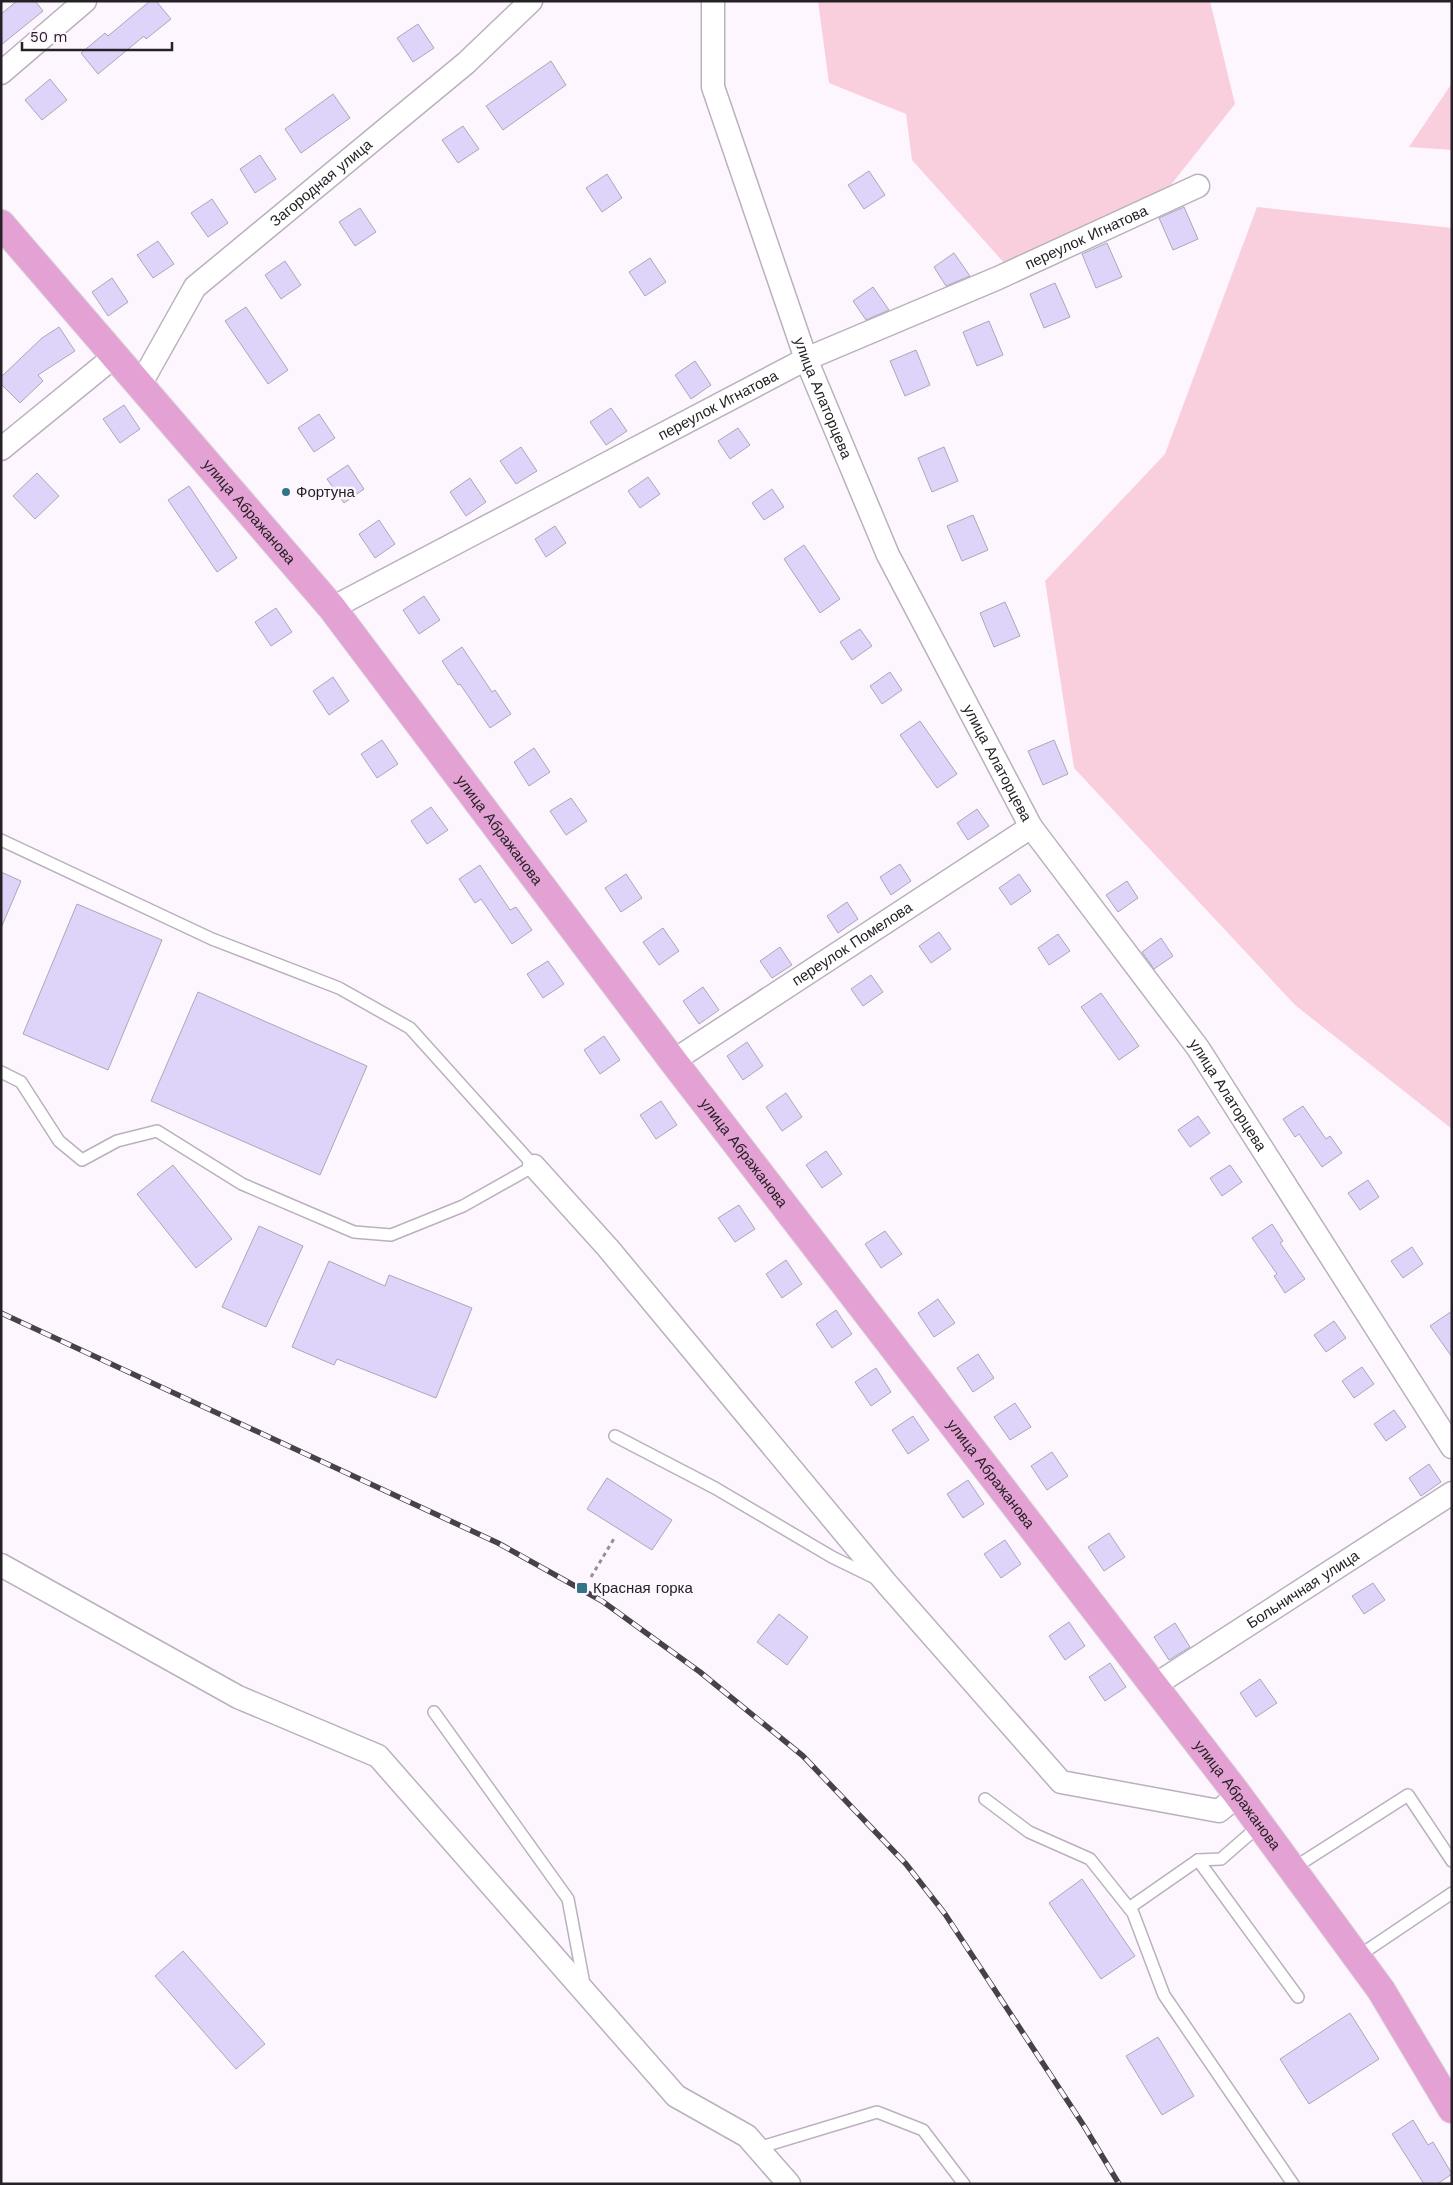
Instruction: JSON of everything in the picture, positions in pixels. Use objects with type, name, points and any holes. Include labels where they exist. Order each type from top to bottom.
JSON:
[{"type":"main road","name":"улица Абражанова","points":[[1,224],[332,608],[673,1061],[1238,1795],[1381,1990],[1452,2109]]},
{"type":"street","points":[[1,74],[84,1]]},
{"type":"street","name":"Загородная улица","points":[[140,385],[195,287],[466,62],[531,1]]},
{"type":"street","name":"улица Алаторцева","points":[[713,1],[713,87],[806,359],[888,555],[1031,826],[1198,1048],[1452,1447]]},
{"type":"street","name":"переулок Игнатова","points":[[332,608],[806,359],[998,278],[1198,186]]},
{"type":"street","points":[[1,449],[115,356]]},
{"type":"street","name":"переулок Помелова","points":[[673,1061],[1031,826]]},
{"type":"street","points":[[534,1166],[608,1248],[887,1584],[1061,1782],[1189,1807],[1219,1810],[1238,1795]]},
{"type":"street","name":"Больничная улица","points":[[1155,1685],[1452,1493]]},
{"type":"street","points":[[1,1565],[238,1697],[378,1756],[676,2096],[747,2136],[789,2184]]},
{"type":"lane","points":[[1,840],[212,939],[339,988],[410,1028],[534,1166],[463,1206],[391,1235],[354,1232],[242,1184],[157,1130],[117,1141],[82,1160],[59,1141],[22,1082],[1,1072]]},
{"type":"lane","points":[[615,1436],[715,1488],[832,1557],[887,1584]]},
{"type":"lane","points":[[434,1712],[568,1899],[586,1994]]},
{"type":"lane","points":[[1292,1869],[1408,1795],[1452,1861]]},
{"type":"lane","points":[[985,1799],[1029,1832],[1090,1859],[1133,1913],[1164,1995],[1293,2184]]},
{"type":"lane","points":[[1129,1908],[1198,1860],[1221,1859],[1260,1825]]},
{"type":"lane","points":[[1198,1860],[1298,1997]]},
{"type":"lane","points":[[1357,1957],[1452,1893]]},
{"type":"lane","points":[[758,2148],[877,2112],[923,2130],[964,2184]]},
{"type":"path","points":[[591,1577],[615,1537]]},
{"type":"shaded area","points":[[818,1],[1210,1],[1235,104],[1147,215],[1006,265],[912,160],[906,114],[829,83]]},
{"type":"shaded area","points":[[1452,83],[1452,150],[1409,147]]},
{"type":"shaded area","points":[[1257,207],[1452,228],[1452,1129],[1295,1005],[1074,768],[1045,581],[1165,454]]},
{"type":"building","points":[[17,1],[35,1],[43,11],[1,45],[1,14]]},
{"type":"building","points":[[150,1],[156,1],[171,19],[146,39],[144,36],[98,74],[81,53],[105,33],[108,36]]},
{"type":"building","points":[[418,24],[434,48],[413,62],[397,38]]},
{"type":"building","points":[[551,61],[566,85],[503,130],[486,106]]},
{"type":"building","points":[[50,79],[67,100],[42,120],[25,100]]},
{"type":"building","points":[[333,94],[350,118],[301,153],[285,129]]},
{"type":"building","points":[[463,126],[479,149],[458,163],[442,140]]},
{"type":"building","points":[[260,155],[276,179],[255,193],[240,169]]},
{"type":"building","points":[[869,171],[885,195],[864,209],[848,185]]},
{"type":"building","points":[[607,174],[622,198],[602,212],[586,188]]},
{"type":"building","points":[[212,199],[228,223],[208,237],[191,213]]},
{"type":"building","points":[[1184,207],[1198,239],[1173,250],[1159,218]]},
{"type":"building","points":[[360,208],[376,232],[355,246],[339,222]]},
{"type":"building","points":[[158,241],[174,264],[153,278],[137,255]]},
{"type":"building","points":[[1107,243],[1122,277],[1096,288],[1082,254]]},
{"type":"building","points":[[954,253],[970,276],[946,286],[934,267]]},
{"type":"building","points":[[650,258],[666,282],[645,296],[629,272]]},
{"type":"building","points":[[285,261],[301,285],[281,299],[265,275]]},
{"type":"building","points":[[112,278],[128,302],[108,316],[92,292]]},
{"type":"building","points":[[1055,283],[1070,317],[1044,328],[1030,294]]},
{"type":"building","points":[[873,287],[889,310],[866,320],[853,301]]},
{"type":"building","points":[[246,307],[288,370],[268,384],[225,321]]},
{"type":"building","points":[[989,321],[1003,355],[977,366],[963,332]]},
{"type":"building","points":[[59,327],[75,351],[38,375],[43,381],[20,403],[1,384],[1,377],[42,338]]},
{"type":"building","points":[[916,350],[930,385],[905,396],[890,361]]},
{"type":"building","points":[[695,361],[711,385],[691,399],[675,375]]},
{"type":"building","points":[[124,405],[140,429],[120,443],[103,419]]},
{"type":"building","points":[[611,408],[627,431],[606,445],[590,422]]},
{"type":"building","points":[[319,414],[335,438],[314,452],[298,428]]},
{"type":"building","points":[[738,428],[750,445],[730,459],[718,441]]},
{"type":"building","points":[[521,447],[537,471],[516,484],[500,461]]},
{"type":"building","points":[[944,447],[958,481],[932,492],[918,458]]},
{"type":"building","points":[[348,465],[364,489],[344,503],[327,479]]},
{"type":"building","points":[[37,473],[59,496],[35,519],[13,496]]},
{"type":"building","points":[[648,477],[660,494],[640,508],[628,491]]},
{"type":"building","points":[[470,478],[486,502],[466,516],[450,492]]},
{"type":"building","points":[[189,486],[237,558],[217,572],[168,500]]},
{"type":"building","points":[[772,489],[784,507],[764,520],[752,503]]},
{"type":"building","points":[[973,515],[988,550],[962,561],[947,526]]},
{"type":"building","points":[[379,520],[395,544],[375,558],[359,534]]},
{"type":"building","points":[[555,526],[566,543],[546,557],[535,539]]},
{"type":"building","points":[[804,545],[840,599],[820,613],[784,559]]},
{"type":"building","points":[[424,596],[440,620],[419,634],[403,610]]},
{"type":"building","points":[[1005,602],[1020,636],[994,647],[980,613]]},
{"type":"building","points":[[276,608],[292,632],[271,646],[255,622]]},
{"type":"building","points":[[860,629],[872,646],[852,660],[840,642]]},
{"type":"building","points":[[462,647],[492,692],[495,690],[511,714],[490,728],[442,661]]},
{"type":"building","points":[[890,672],[902,690],[882,704],[870,686]]},
{"type":"building","points":[[333,677],[349,701],[329,715],[313,691]]},
{"type":"building","points":[[920,721],[957,774],[937,788],[900,735]]},
{"type":"building","points":[[382,740],[398,764],[377,778],[361,754]]},
{"type":"building","points":[[1054,740],[1068,774],[1043,785],[1028,751]]},
{"type":"building","points":[[534,748],[550,772],[529,786],[514,762]]},
{"type":"building","points":[[571,798],[587,821],[566,835],[550,811]]},
{"type":"building","points":[[431,807],[448,830],[427,844],[411,821]]},
{"type":"building","points":[[977,809],[989,826],[968,840],[957,823]]},
{"type":"building","points":[[900,864],[911,881],[891,895],[880,877]]},
{"type":"building","points":[[480,865],[510,910],[516,907],[532,930],[512,944],[481,899],[475,903],[459,879]]},
{"type":"building","points":[[1,872],[21,881],[1,928]]},
{"type":"building","points":[[626,874],[642,898],[621,912],[605,888]]},
{"type":"building","points":[[1019,874],[1031,891],[1011,905],[999,888]]},
{"type":"building","points":[[1127,881],[1138,898],[1118,912],[1106,895]]},
{"type":"building","points":[[847,902],[858,919],[838,933],[827,916]]},
{"type":"building","points":[[77,904],[162,940],[108,1070],[23,1034]]},
{"type":"building","points":[[663,928],[679,951],[659,965],[643,942]]},
{"type":"building","points":[[939,932],[951,949],[931,963],[919,946]]},
{"type":"building","points":[[1058,934],[1070,951],[1049,965],[1038,948]]},
{"type":"building","points":[[1161,938],[1173,956],[1154,969],[1142,952]]},
{"type":"building","points":[[780,947],[792,965],[772,978],[760,961]]},
{"type":"building","points":[[548,961],[564,984],[543,998],[527,974]]},
{"type":"building","points":[[871,975],[883,992],[863,1006],[851,989]]},
{"type":"building","points":[[703,987],[719,1010],[699,1024],[683,1001]]},
{"type":"building","points":[[198,992],[367,1066],[320,1175],[151,1101]]},
{"type":"building","points":[[1101,993],[1139,1046],[1119,1060],[1081,1007]]},
{"type":"building","points":[[604,1036],[620,1060],[600,1074],[584,1050]]},
{"type":"building","points":[[747,1042],[763,1066],[743,1080],[727,1056]]},
{"type":"building","points":[[786,1093],[802,1117],[782,1131],[766,1107]]},
{"type":"building","points":[[661,1101],[677,1125],[656,1139],[640,1115]]},
{"type":"building","points":[[1303,1106],[1326,1139],[1330,1136],[1342,1153],[1322,1167],[1299,1134],[1295,1137],[1283,1119]]},
{"type":"building","points":[[1198,1116],[1210,1133],[1190,1147],[1178,1130]]},
{"type":"building","points":[[826,1151],[842,1174],[822,1188],[806,1165]]},
{"type":"building","points":[[173,1165],[232,1239],[196,1268],[137,1194]]},
{"type":"building","points":[[1230,1165],[1242,1182],[1222,1196],[1210,1178]]},
{"type":"building","points":[[1368,1180],[1379,1197],[1360,1210],[1348,1193]]},
{"type":"building","points":[[739,1205],[755,1229],[735,1242],[718,1218]]},
{"type":"building","points":[[1272,1224],[1283,1241],[1280,1243],[1305,1279],[1285,1293],[1274,1276],[1277,1274],[1252,1238]]},
{"type":"building","points":[[259,1226],[303,1246],[266,1327],[222,1307]]},
{"type":"building","points":[[885,1231],[902,1254],[881,1268],[865,1244]]},
{"type":"building","points":[[1412,1247],[1423,1264],[1403,1278],[1391,1261]]},
{"type":"building","points":[[786,1260],[802,1284],[782,1298],[766,1274]]},
{"type":"building","points":[[329,1261],[385,1286],[389,1275],[472,1308],[436,1398],[337,1359],[334,1365],[292,1347]]},
{"type":"building","points":[[938,1299],[955,1323],[934,1337],[918,1313]]},
{"type":"building","points":[[836,1310],[852,1334],[832,1348],[816,1324]]},
{"type":"building","points":[[1452,1311],[1452,1357],[1430,1326]]},
{"type":"building","points":[[1334,1321],[1346,1338],[1326,1352],[1314,1335]]},
{"type":"building","points":[[978,1354],[994,1378],[973,1392],[957,1368]]},
{"type":"building","points":[[1362,1367],[1374,1384],[1354,1398],[1342,1381]]},
{"type":"building","points":[[876,1368],[891,1392],[871,1406],[855,1382]]},
{"type":"building","points":[[1015,1403],[1031,1427],[1010,1440],[994,1417]]},
{"type":"building","points":[[1394,1410],[1406,1427],[1386,1441],[1374,1424]]},
{"type":"building","points":[[913,1416],[929,1440],[908,1454],[892,1430]]},
{"type":"building","points":[[1052,1452],[1068,1476],[1047,1490],[1031,1466]]},
{"type":"building","points":[[1429,1464],[1441,1482],[1421,1496],[1409,1478]]},
{"type":"building","points":[[607,1478],[672,1520],[652,1550],[587,1509]]},
{"type":"building","points":[[968,1480],[984,1504],[963,1518],[947,1494]]},
{"type":"building","points":[[1109,1533],[1125,1557],[1104,1571],[1088,1547]]},
{"type":"building","points":[[1005,1540],[1021,1564],[1001,1578],[984,1554]]},
{"type":"building","points":[[1373,1583],[1385,1600],[1364,1614],[1352,1596]]},
{"type":"building","points":[[779,1614],[808,1637],[787,1665],[757,1642]]},
{"type":"building","points":[[1069,1622],[1085,1646],[1065,1660],[1049,1636]]},
{"type":"building","points":[[1175,1623],[1190,1647],[1169,1660],[1154,1637]]},
{"type":"building","points":[[1110,1663],[1126,1687],[1105,1701],[1089,1677]]},
{"type":"building","points":[[1260,1679],[1277,1703],[1256,1717],[1240,1693]]},
{"type":"building","points":[[1082,1879],[1135,1956],[1101,1979],[1049,1903]]},
{"type":"building","points":[[183,1951],[265,2044],[236,2069],[155,1976]]},
{"type":"building","points":[[1350,2013],[1379,2059],[1309,2104],[1280,2059]]},
{"type":"building","points":[[1158,2037],[1194,2096],[1162,2115],[1126,2056]]},
{"type":"building","points":[[1413,2120],[1428,2145],[1433,2142],[1452,2174],[1437,2184],[1424,2184],[1392,2134]]},
{"type":"railway","points":[[1,1313],[498,1543],[602,1601],[700,1672],[803,1756],[906,1864],[945,1914],[1084,2126],[1119,2184]]},
{"type":"place","name":"Фортуна","points":[[286,492]]},
{"type":"place","name":"Красная горка","points":[[582,1588]]}]
